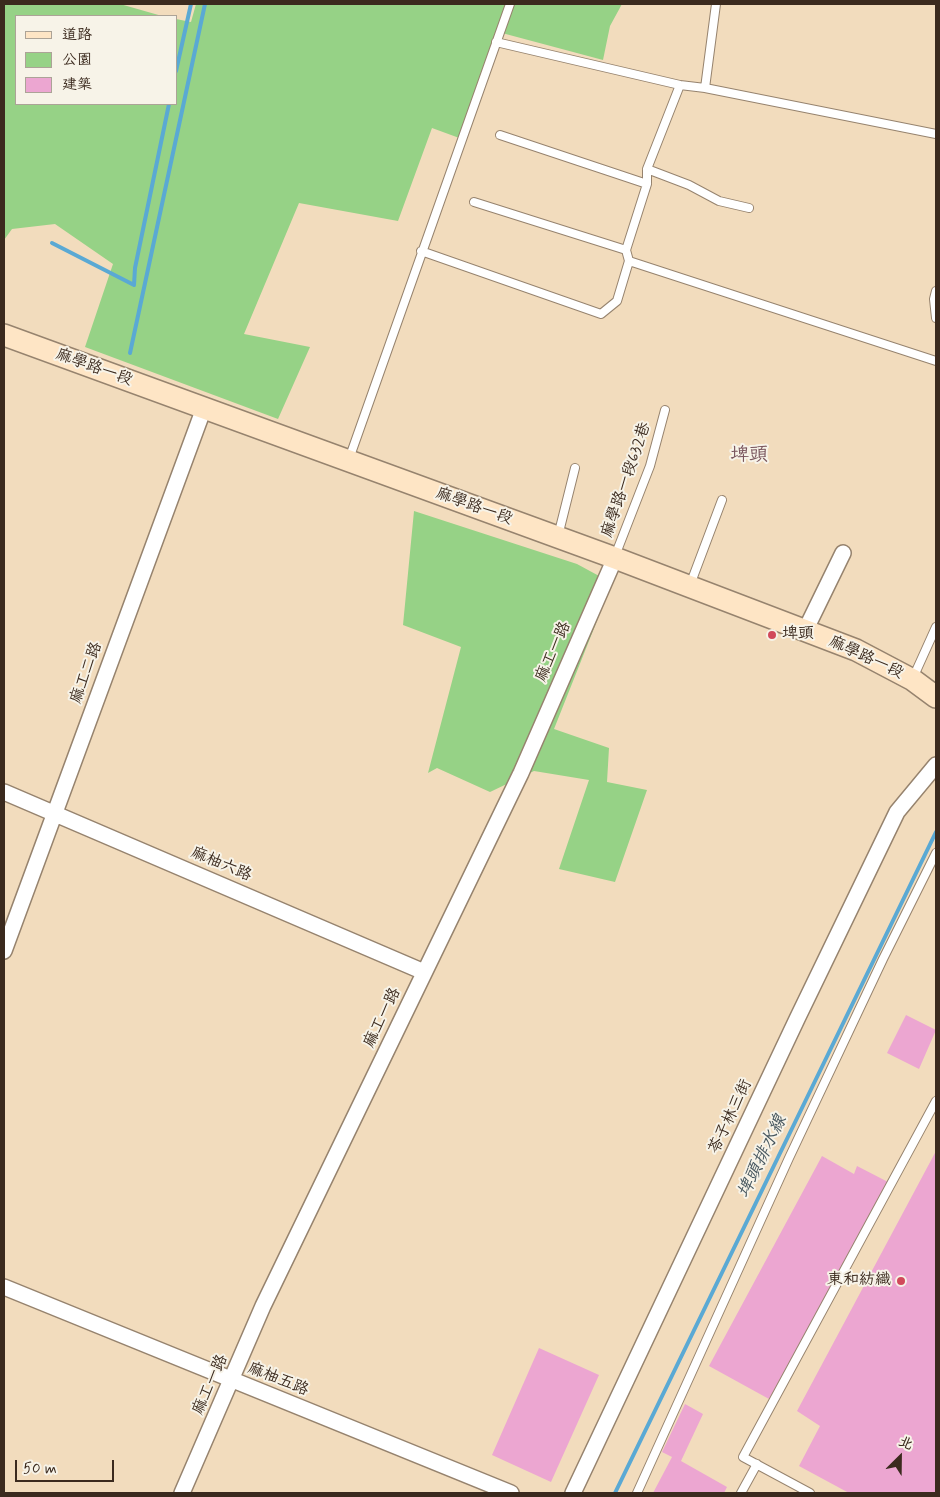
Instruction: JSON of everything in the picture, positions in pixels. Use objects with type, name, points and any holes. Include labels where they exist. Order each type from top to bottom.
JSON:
[{"type":"main road","name":"麻學路一段","points":[[4,335],[615,558],[856,650],[912,680],[936,697]]},
{"type":"street","name":"麻工二路","points":[[4,951],[204,408]]},
{"type":"street","points":[[805,631],[843,553]]},
{"type":"street","name":"麻工一路","points":[[182,1493],[263,1306],[520,773],[615,558]]},
{"type":"street","name":"苓子林三街","points":[[573,1493],[897,812],[936,765]]},
{"type":"street","name":"麻柚六路","points":[[4,792],[424,972]]},
{"type":"street","name":"麻柚五路","points":[[4,1287],[511,1493]]},
{"type":"lane","points":[[348,461],[510,4]]},
{"type":"lane","points":[[705,88],[716,4]]},
{"type":"lane","points":[[496,42],[680,85],[705,88],[936,134]]},
{"type":"lane","points":[[421,251],[601,314],[617,301],[629,261],[626,250],[647,184],[648,169],[680,85]]},
{"type":"lane","points":[[500,135],[647,184]]},
{"type":"lane","points":[[648,169],[689,185],[719,201],[749,208]]},
{"type":"lane","points":[[474,202],[626,250]]},
{"type":"lane","points":[[629,261],[936,361]]},
{"type":"lane","points":[[936,291],[934,299],[936,318]]},
{"type":"lane","name":"麻學路一段632巷","points":[[615,558],[650,466],[665,410]]},
{"type":"lane","points":[[558,537],[575,468]]},
{"type":"lane","points":[[689,586],[722,500]]},
{"type":"lane","points":[[912,680],[936,627]]},
{"type":"lane","points":[[637,1493],[790,1158],[883,960],[936,853]]},
{"type":"lane","points":[[810,1493],[743,1457],[936,1101]]},
{"type":"lane","points":[[741,1493],[757,1464]]},
{"type":"green space","points":[[4,4],[120,4],[158,15],[15,15],[15,105],[178,105],[178,19],[191,22],[196,4],[622,4],[610,26],[603,60],[502,33],[462,139],[432,128],[398,221],[299,203],[244,334],[310,347],[278,419],[85,347],[113,264],[55,224],[12,229],[4,240]]},
{"type":"green space","points":[[414,511],[577,564],[612,583],[554,729],[609,748],[607,782],[647,790],[615,882],[559,869],[589,780],[534,771],[490,792],[437,768],[428,773],[461,647],[403,625]]},
{"type":"building","points":[[906,1015],[936,1030],[919,1069],[887,1053]]},
{"type":"building","name":"東和紡織","points":[[936,1151],[936,1493],[849,1493],[799,1466],[820,1426],[797,1411]]},
{"type":"building","points":[[822,1156],[854,1174],[857,1166],[890,1183],[769,1399],[709,1366]]},
{"type":"building","points":[[539,1348],[599,1375],[551,1482],[492,1455]]},
{"type":"building","points":[[685,1404],[703,1414],[681,1461],[727,1487],[724,1493],[653,1493],[672,1457],[662,1452]]},
{"type":"waterway","points":[[178,62],[191,4]]},
{"type":"waterway","points":[[130,353],[205,4]]},
{"type":"waterway","points":[[52,243],[134,285],[135,268],[169,105]]},
{"type":"waterway","name":"埤頭排水線","points":[[615,1493],[936,832]]},
{"type":"place","name":"埤頭","points":[[772,635]]},
{"type":"place","name":"東和紡織","points":[[901,1281]]},
{"type":"district","name":"埤頭","points":[[749,456]]}]
